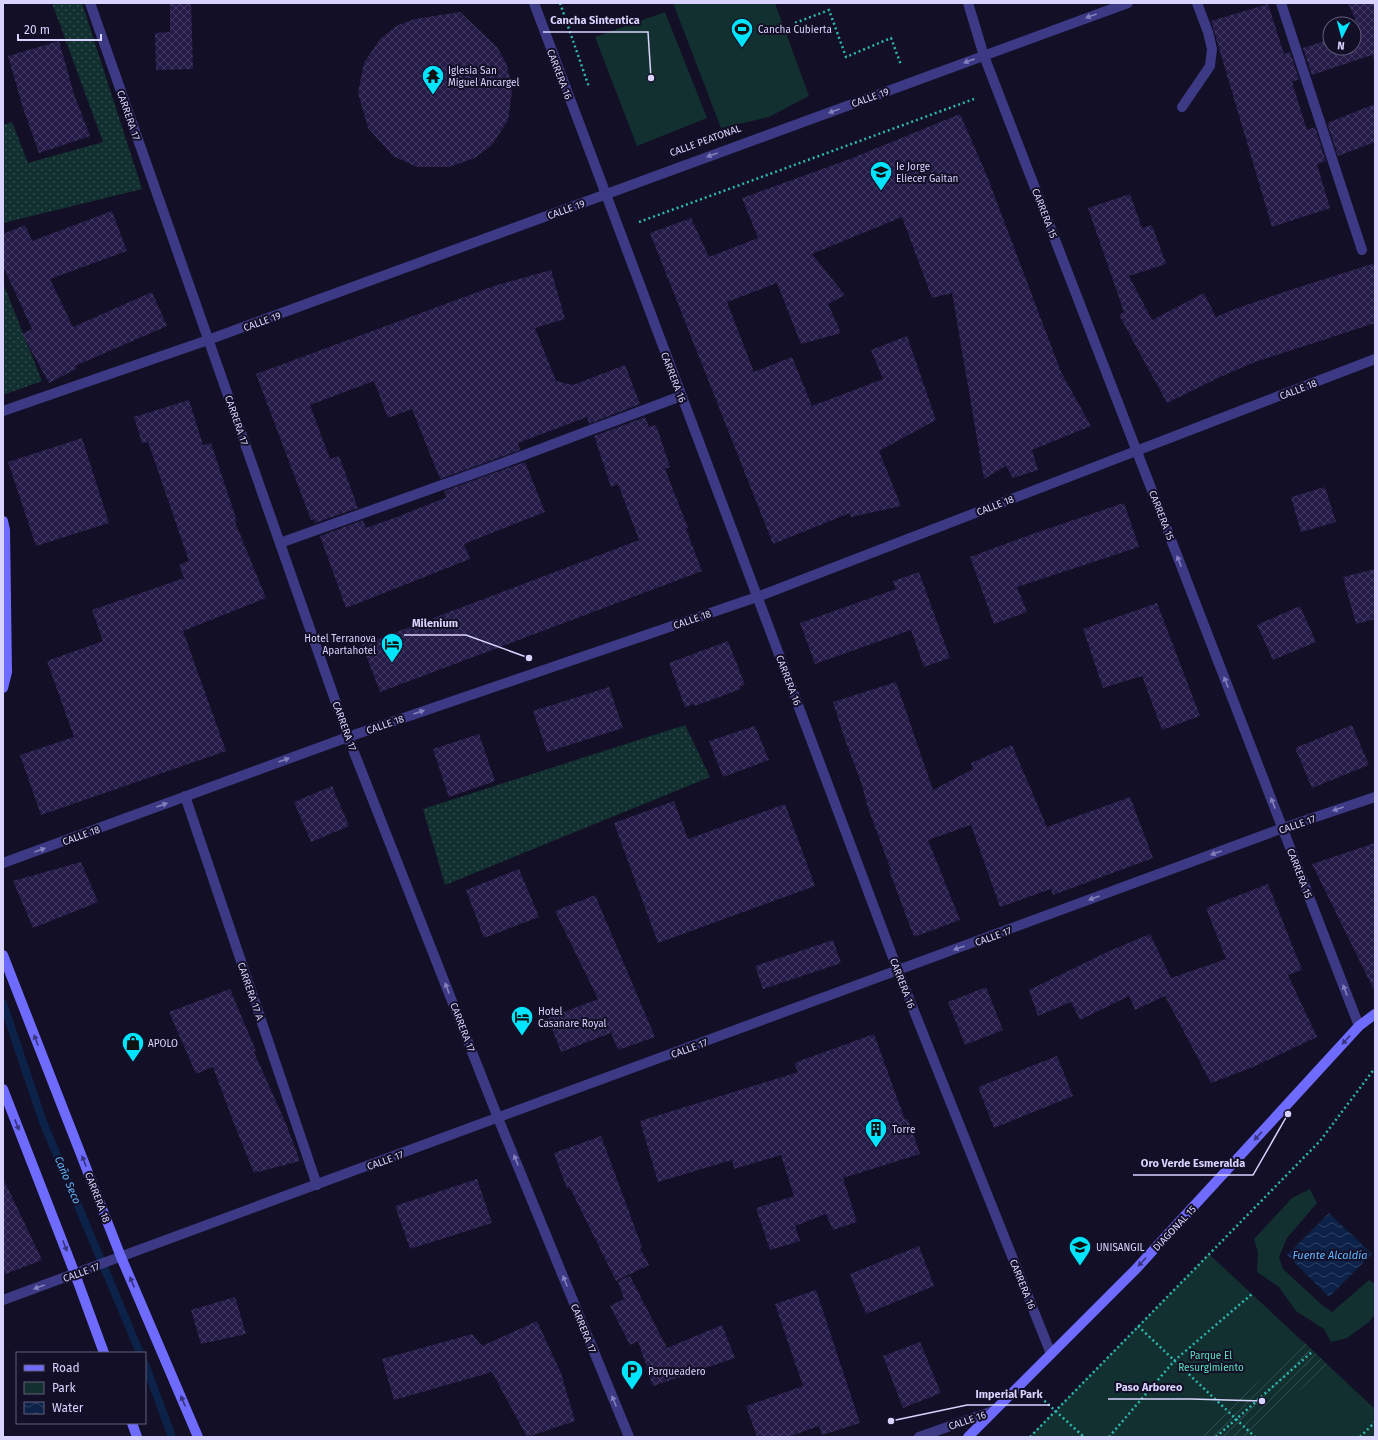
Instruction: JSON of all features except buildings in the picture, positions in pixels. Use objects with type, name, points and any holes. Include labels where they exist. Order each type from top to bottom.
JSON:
[{"type":"street","name":"CARRERA 17","points":[[90,3],[348,737],[498,1118],[629,1437]]},
{"type":"street","name":"CARRERA 16","points":[[534,3],[898,971],[1051,1354]]},
{"type":"street","name":"CARRERA 15","points":[[968,3],[984,56],[1359,1026]]},
{"type":"street","name":"CALLE 19","points":[[3,411],[208,340],[1128,3]]},
{"type":"street","points":[[1182,107],[1210,66],[1212,49],[1208,32],[1197,3]]},
{"type":"street","points":[[1281,3],[1362,250]]},
{"type":"street","name":"CALLE 18","points":[[3,863],[348,737],[757,597],[1375,359]]},
{"type":"street","points":[[280,543],[495,466],[681,396]]},
{"type":"street","points":[[3,522],[5,530],[6,672],[3,688]]},
{"type":"street","name":"CARRERA 17 A","points":[[185,796],[317,1184]]},
{"type":"street","name":"CALLE 17","points":[[3,1300],[118,1259],[317,1184],[1283,828],[1375,797]]},
{"type":"street","name":"CARRERA 18","points":[[3,955],[118,1259],[198,1437]]},
{"type":"street","name":"DIAGONAL 15","points":[[968,1437],[1136,1269],[1359,1026],[1375,1014]]},
{"type":"street","points":[[3,1089],[79,1273],[104,1352]]},
{"type":"street","name":"CALLE 16","points":[[919,1437],[993,1411]]},
{"type":"street","points":[[132,1424],[137,1437]]},
{"type":"path","points":[[560,3],[590,91]]},
{"type":"path","points":[[795,23],[829,10],[846,57],[891,38],[904,71]]},
{"type":"path","points":[[639,222],[974,99]]},
{"type":"path","points":[[1030,1437],[1320,1141],[1375,1068]]},
{"type":"path","points":[[1109,1437],[1174,1360],[1252,1294]]},
{"type":"path","points":[[1138,1326],[1255,1437]]},
{"type":"path","points":[[1216,1437],[1313,1351]]},
{"type":"path","points":[[1024,1381],[1084,1437]]},
{"type":"path","points":[[1360,1437],[1375,1422]]},
{"type":"green space","points":[[52,3],[82,3],[142,189],[3,223],[3,125],[12,122],[28,163],[103,142]]},
{"type":"green space","name":"Cancha Cubierta","points":[[673,3],[775,3],[809,96],[769,117],[721,128]]},
{"type":"green space","points":[[665,12],[707,118],[637,146],[595,37]]},
{"type":"green space","points":[[3,283],[42,381],[3,395]]},
{"type":"green space","points":[[685,725],[710,777],[445,885],[423,809]]},
{"type":"green space","points":[[1310,1189],[1317,1203],[1287,1238],[1279,1257],[1283,1269],[1322,1305],[1332,1312],[1369,1280],[1375,1284],[1375,1314],[1369,1322],[1347,1338],[1331,1342],[1324,1329],[1296,1311],[1279,1287],[1257,1272],[1258,1253],[1254,1239],[1292,1198]]},
{"type":"green space","name":"Parque El Resurgimiento","points":[[1209,1254],[1375,1409],[1375,1437],[1029,1437]]},
{"type":"green space","points":[[1303,1341],[1328,1365],[1247,1437],[1198,1437]]},
{"type":"water","name":"Fuente Alcaldía","points":[[1329,1213],[1372,1254],[1329,1297],[1287,1255]]},
{"type":"waterway","name":"Caño Seco","points":[[3,1003],[43,1122],[140,1352]]},
{"type":"waterway","name":"Caño Seco","points":[[146,1367],[172,1437]]},
{"type":"place","name":"Cancha Cubierta","points":[[742,48]]},
{"type":"place","name":"Cancha Sintentica","points":[[651,78]]},
{"type":"place","name":"Iglesia San Miguel Ancargel","points":[[433,96]]},
{"type":"place","name":"Ie Jorge Eliecer Gaitan","points":[[881,192]]},
{"type":"place","name":"Milenium","points":[[529,658]]},
{"type":"place","name":"Hotel Terranova Apartahotel","points":[[392,664]]},
{"type":"place","name":"Hotel Casanare Royal","points":[[522,1036]]},
{"type":"place","name":"APOLO","points":[[133,1062]]},
{"type":"place","name":"Oro Verde Esmeralda","points":[[1288,1114]]},
{"type":"place","name":"Torre","points":[[876,1148]]},
{"type":"place","name":"UNISANGIL","points":[[1080,1266]]},
{"type":"place","name":"Parqueadero","points":[[632,1390]]},
{"type":"place","name":"Paso Arboreo","points":[[1262,1401]]},
{"type":"place","name":"Imperial Park","points":[[891,1421]]}]
